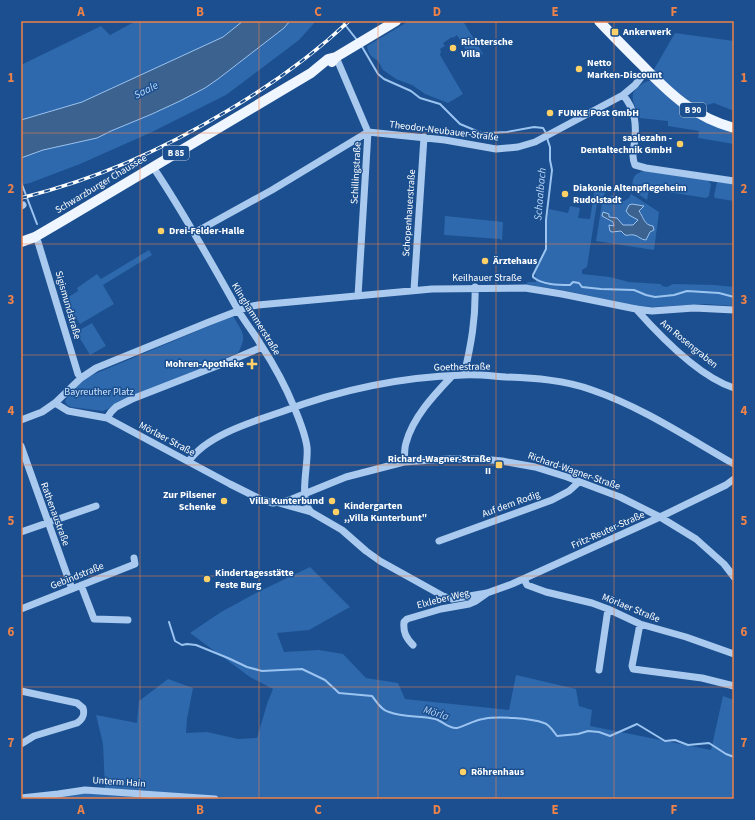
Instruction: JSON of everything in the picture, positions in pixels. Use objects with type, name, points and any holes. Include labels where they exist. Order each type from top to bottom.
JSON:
[{"type":"main road","name":"Schwarzburger Chaussee","points":[[21,242],[35,237],[316,69],[323,68],[330,64],[336,57],[396,21]]},
{"type":"main road","name":"B 90","points":[[599,21],[672,94],[695,112],[713,121],[734,128]]},
{"type":"street","name":"Schillingstraße","points":[[336,57],[368,132],[358,296]]},
{"type":"street","name":"Theodor-Neubauer-Straße","points":[[368,132],[424,137],[496,149],[528,145],[623,95],[636,85],[647,70]]},
{"type":"street","points":[[623,95],[630,103],[635,120],[636,130],[632,158],[635,165],[646,168],[734,181]]},
{"type":"street","points":[[194,233],[272,190],[368,132]]},
{"type":"street","name":"Schopenhauerstraße","points":[[414,290],[424,137]]},
{"type":"street","name":"Klinghammerstraße","points":[[153,167],[194,233],[238,311],[284,384],[294,406],[307,446],[305,493]]},
{"type":"street","name":"Sigismundstraße","points":[[35,237],[51,282],[78,374],[81,378]]},
{"type":"street","points":[[464,375],[473,337],[475,288]]},
{"type":"street","name":"Keilhauer Straße","points":[[238,311],[258,305],[414,290],[475,288],[525,288],[652,311],[694,308],[734,310]]},
{"type":"street","name":"Am Rosengraben","points":[[636,309],[650,325],[678,351],[708,375],[734,388]]},
{"type":"street","points":[[21,420],[42,412],[81,378],[96,368],[238,311]]},
{"type":"street","points":[[107,418],[116,407],[132,399],[262,347]]},
{"type":"street","name":"Goethestraße","points":[[189,461],[200,449],[211,441],[237,428],[294,406],[356,388],[415,378],[464,375],[541,380],[591,389],[620,401],[734,464]]},
{"type":"street","points":[[404,462],[405,444],[414,422],[435,394],[452,376]]},
{"type":"street","name":"Mörlaer Straße","points":[[54,403],[64,410],[107,418],[230,484],[268,502]]},
{"type":"street","name":"Rathenaustraße","points":[[21,446],[72,589]]},
{"type":"street","name":"Richard-Wagner-Straße","points":[[268,502],[279,503],[288,501],[346,477],[404,462],[447,459],[502,461],[535,467],[620,497],[660,517],[696,539],[724,564],[734,577]]},
{"type":"street","name":"Fritz-Reuter-Straße","points":[[487,592],[524,579],[660,517],[726,485],[734,479]]},
{"type":"street","name":"Auf dem Rodig","points":[[443,538],[552,500],[569,491],[579,482]]},
{"type":"street","points":[[305,493],[306,505],[311,512]]},
{"type":"street","points":[[279,503],[311,512],[342,530],[376,558],[443,596],[452,599],[487,592]]},
{"type":"street","points":[[21,532],[96,506]]},
{"type":"street","name":"Gebindstraße","points":[[21,609],[135,564],[134,558]]},
{"type":"street","name":"Mörlaer Straße","points":[[524,579],[527,586],[592,603],[640,624],[734,654]]},
{"type":"street","points":[[81,585],[93,622],[128,620]]},
{"type":"street","name":"Elxleber Weg","points":[[413,645],[404,633],[404,622],[407,619],[441,609],[469,604],[476,601],[487,592]]},
{"type":"street","points":[[599,670],[608,609]]},
{"type":"street","points":[[640,624],[632,666],[633,669],[702,678],[734,686]]},
{"type":"street","points":[[21,691],[77,704],[84,708],[84,715],[77,722],[34,736],[21,744]]},
{"type":"street","name":"Unterm Hain","points":[[21,798],[85,790],[215,799]]},
{"type":"green space","points":[[136,21],[243,21],[223,37],[82,102],[21,120],[21,65],[101,26],[110,35]]},
{"type":"green space","points":[[290,21],[316,21],[299,40],[226,95],[152,132],[80,164],[21,185],[21,158],[43,150],[97,138],[180,101],[205,88],[218,79],[284,28]]},
{"type":"green space","points":[[409,21],[463,21],[483,54],[478,56],[466,50],[464,47],[466,45],[463,39],[460,40],[457,35],[443,43],[445,46],[440,49],[440,55],[463,94],[448,103],[425,94],[412,85],[396,79],[383,70],[378,61],[371,56],[368,51],[367,46]]},
{"type":"green space","points":[[675,33],[734,41],[734,111],[714,103],[696,108],[672,90],[653,71]]},
{"type":"green space","points":[[648,81],[652,81],[734,131],[734,144],[698,138],[699,131],[668,126],[668,121],[639,118],[633,95],[637,88]]},
{"type":"green space","points":[[644,171],[708,180],[711,184],[709,196],[706,198],[649,189],[647,200],[632,190],[635,175]]},
{"type":"green space","points":[[717,182],[734,184],[734,201],[715,198],[714,196]]},
{"type":"green space","points":[[595,188],[606,190],[604,195],[597,203],[587,267],[582,270],[582,274],[610,277],[629,282],[661,284],[662,286],[667,287],[673,284],[734,287],[734,306],[704,304],[653,307],[637,306],[563,290],[525,285],[528,282],[536,282],[535,272],[546,249],[546,224],[549,209],[568,213],[570,206],[580,208],[578,218],[590,219]]},
{"type":"green space","points":[[631,194],[659,212],[654,250],[596,241],[602,203],[604,199],[613,195],[617,200],[624,201],[629,198]],"holes":[[[626,211],[639,211],[652,231],[646,240],[634,235],[625,235],[613,226],[613,222],[606,219],[609,214],[609,217],[617,218],[623,225],[633,225],[638,222],[638,220],[629,215]]]},
{"type":"green space","points":[[445,216],[503,222],[502,241],[500,239],[444,235]]},
{"type":"green space","points":[[149,250],[152,255],[103,285],[114,304],[80,324],[64,300],[78,291],[77,288],[97,274],[101,279]]},
{"type":"green space","name":"Bayreuther Platz","points":[[233,316],[243,334],[243,342],[238,353],[103,411],[71,407],[67,405],[65,401],[67,397],[85,378]]},
{"type":"green space","points":[[92,323],[106,346],[90,355],[76,332]]},
{"type":"green space","points":[[310,567],[350,607],[309,630],[277,633],[284,652],[319,650],[343,654],[366,678],[398,683],[405,699],[509,710],[516,675],[576,689],[579,706],[592,710],[590,726],[711,750],[723,696],[734,700],[734,799],[235,799],[193,794],[105,788],[103,744],[96,715],[137,723],[139,701],[168,679],[193,688],[186,733],[207,732],[238,739],[257,738],[273,689],[250,677],[190,633],[221,612]]},
{"type":"green space","points":[[89,791],[195,799],[35,799]]},
{"type":"water","name":"Saale","points":[[243,21],[290,21],[284,28],[218,79],[205,88],[180,101],[97,138],[43,150],[21,158],[21,120],[82,102],[223,37]]},
{"type":"water","points":[[629,205],[644,206],[639,211],[646,223],[653,226],[654,230],[650,232],[646,240],[634,235],[625,235],[621,231],[610,231],[609,225],[614,226],[613,222],[602,216],[603,212],[609,214],[609,217],[617,218],[623,225],[633,225],[638,220],[629,215],[626,211]]},
{"type":"waterway","name":"Schaalbach","points":[[342,21],[357,40]]},
{"type":"waterway","name":"Schaalbach","points":[[361,45],[378,74],[384,79],[411,91],[420,98],[440,104],[460,124],[481,133],[507,132],[534,127],[543,128],[546,133]]},
{"type":"waterway","name":"Schaalbach","points":[[547,138],[550,147],[552,170],[546,220],[546,249],[533,277],[541,282],[551,284],[570,285],[573,282],[579,283],[582,287],[634,290],[655,297],[674,295],[687,291],[719,293],[734,297]]},
{"type":"waterway","points":[[21,182],[37,224]]},
{"type":"waterway","name":"Mörla","points":[[169,622],[175,641],[182,645],[196,645],[247,667],[262,671],[302,669],[325,680],[339,693],[372,696],[384,710],[395,714],[435,719],[454,728],[483,719],[514,718],[531,720],[548,725],[557,736],[578,734],[588,731],[599,732],[610,736],[637,724],[665,741],[675,740],[688,745],[709,743],[726,754],[734,757]]},
{"type":"railway","points":[[21,198],[102,173],[177,139],[243,101],[275,80],[321,46],[349,21]]},
{"type":"place","name":"Ankerwerk","points":[[615,32]]},
{"type":"place","name":"Richtersche Villa","points":[[453,48]]},
{"type":"place","name":"Netto Marken-Discount","points":[[579,69]]},
{"type":"place","name":"FUNKE Post GmbH","points":[[550,113]]},
{"type":"place","name":"saalezahn - Dentaltechnik GmbH","points":[[680,144]]},
{"type":"place","name":"Diakonie Altenpflegeheim Rudolstadt","points":[[565,194]]},
{"type":"place","name":"Drei-Felder-Halle","points":[[161,231]]},
{"type":"place","name":"Ärztehaus","points":[[485,261]]},
{"type":"place","name":"Mohren-Apotheke","points":[[252,364]]},
{"type":"place","name":"Richard-Wagner-Straße II","points":[[499,465]]},
{"type":"place","name":"Zur Pilsener Schenke","points":[[224,501]]},
{"type":"place","name":"Villa Kunterbund","points":[[332,501]]},
{"type":"place","name":"Kindergarten ,,Villa Kunterbunt\"","points":[[336,512]]},
{"type":"place","name":"Kindertagesstätte Feste Burg","points":[[207,579]]},
{"type":"place","name":"Röhrenhaus","points":[[463,772]]}]
